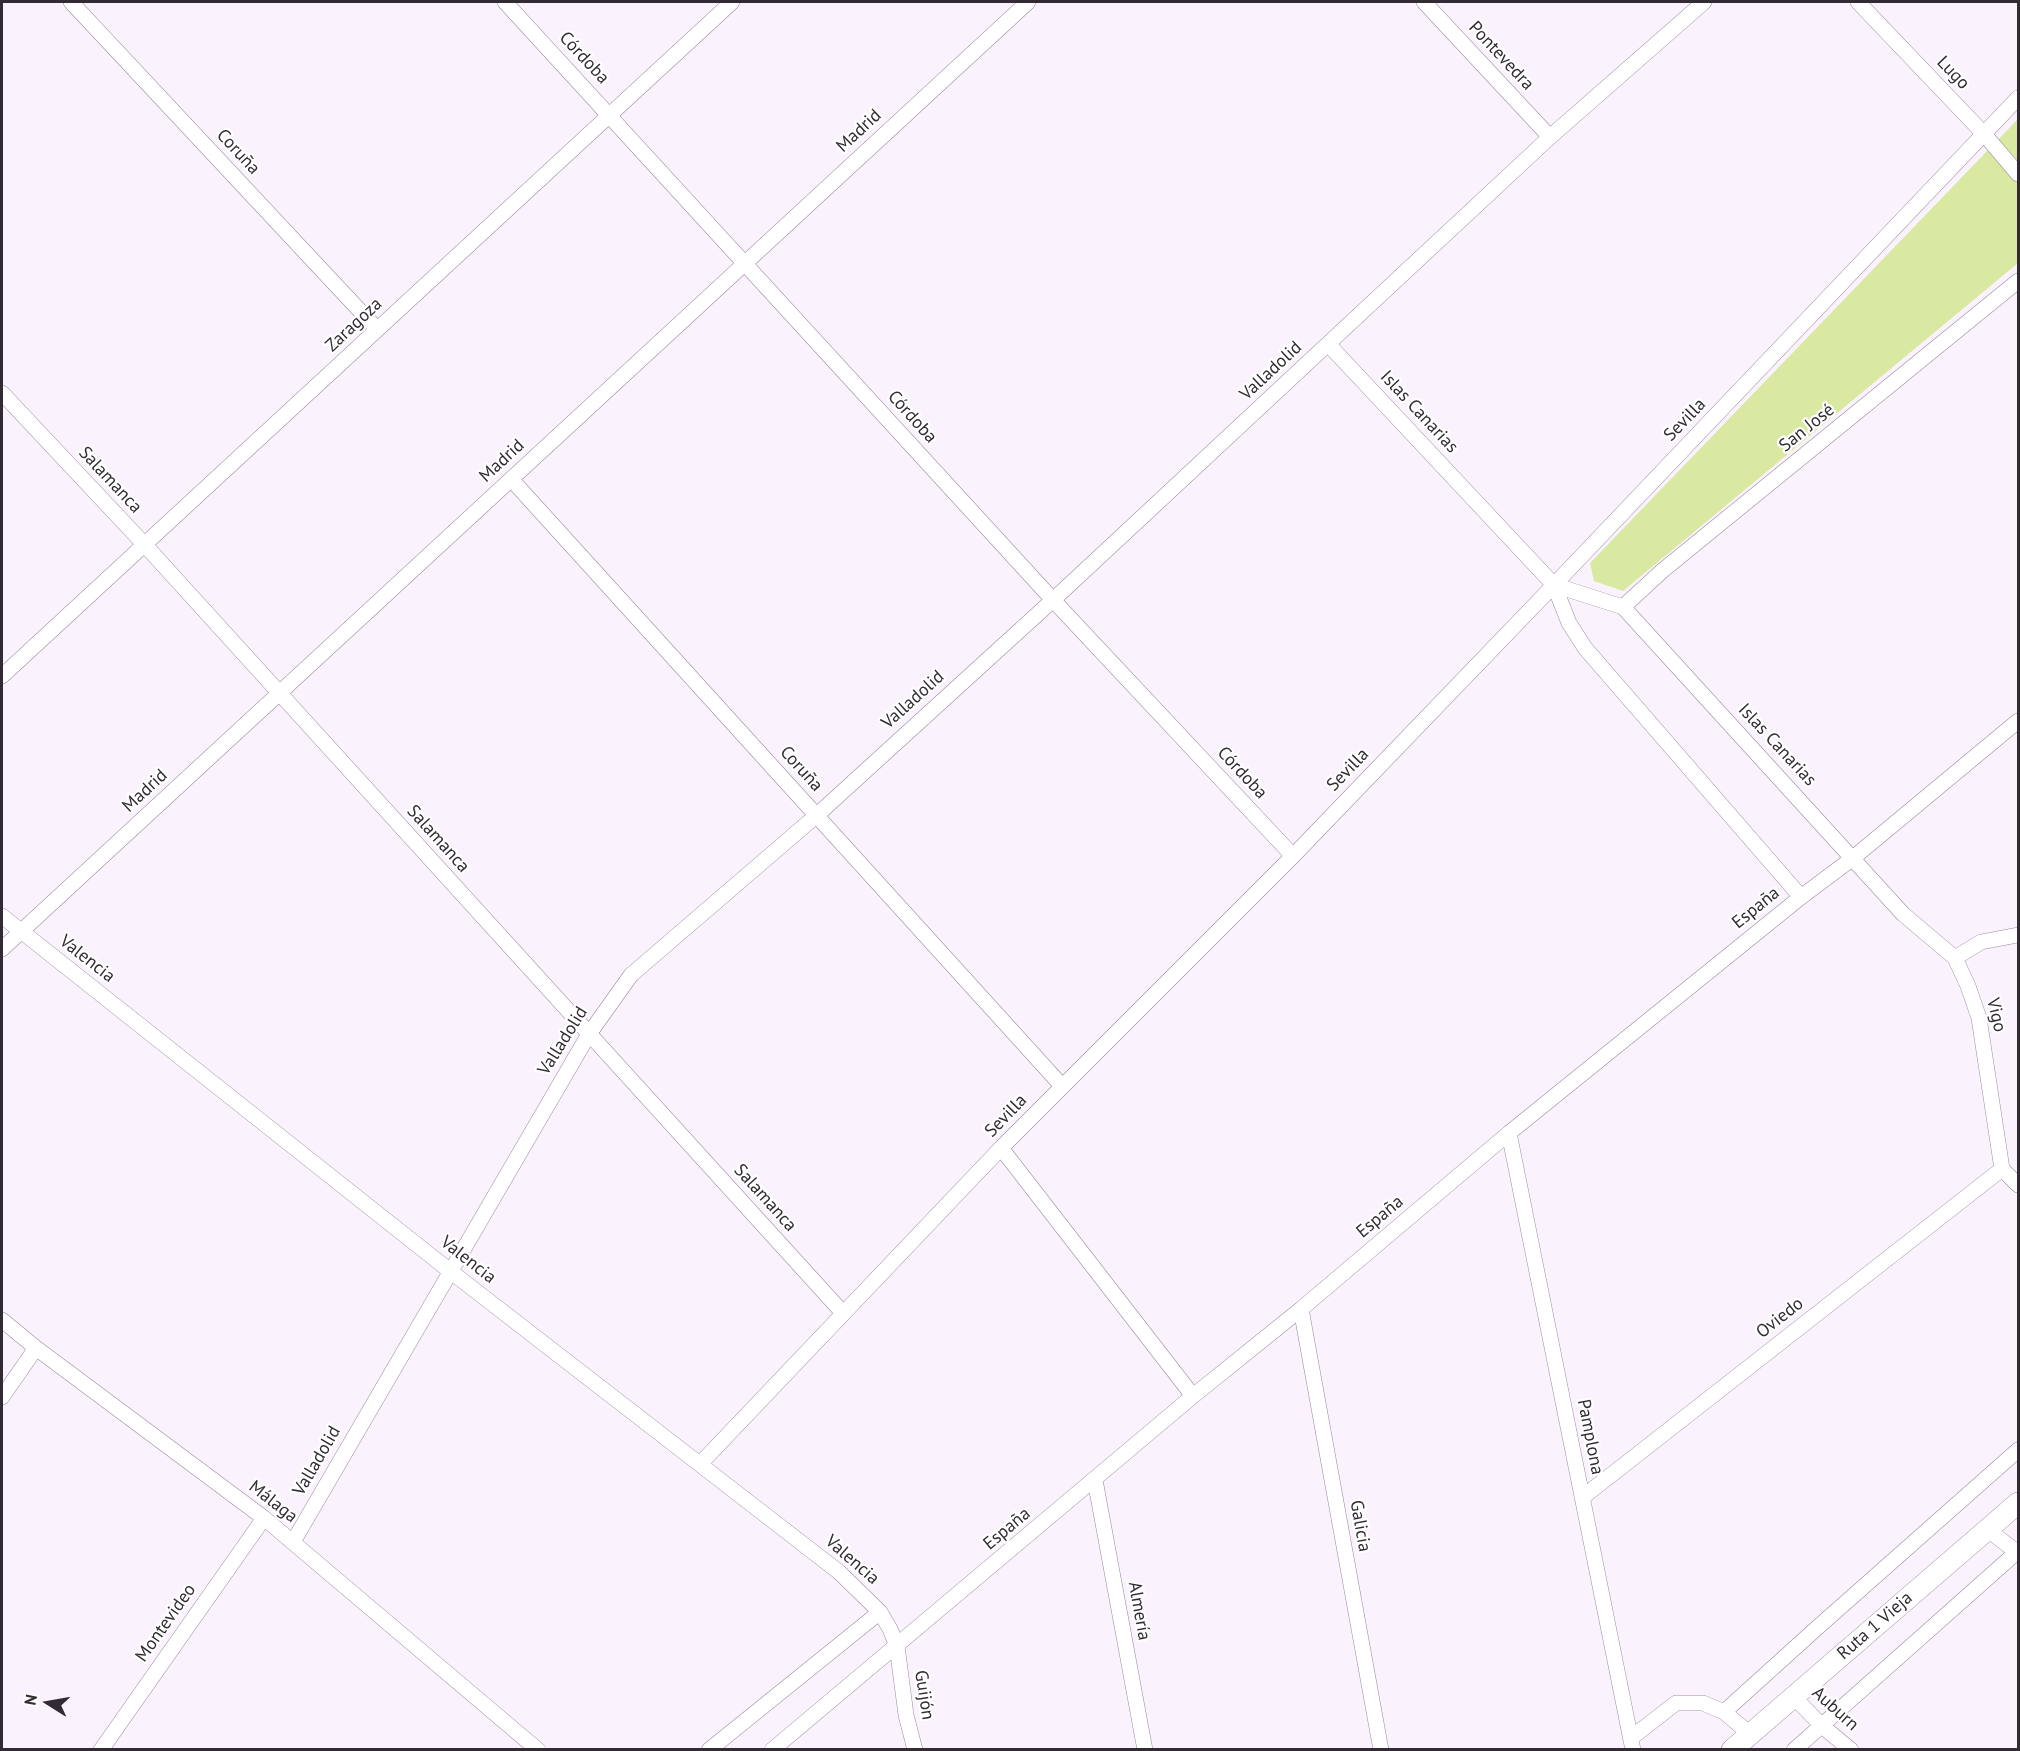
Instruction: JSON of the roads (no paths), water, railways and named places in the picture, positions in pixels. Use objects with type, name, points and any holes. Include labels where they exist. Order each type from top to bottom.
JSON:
[{"type":"street","name":"Coruña","points":[[71,2],[377,330]]},
{"type":"street","name":"Córdoba","points":[[505,2],[1053,600],[1293,855]]},
{"type":"street","name":"Zaragoza","points":[[2,676],[732,2]]},
{"type":"street","name":"Madrid","points":[[2,949],[1028,2]]},
{"type":"street","name":"Pontevedra","points":[[1424,2],[1550,137]]},
{"type":"street","name":"Valladolid","points":[[292,1542],[589,1034],[631,975],[817,815],[1053,600],[1550,137],[1704,2]]},
{"type":"street","name":"Lugo","points":[[1858,2],[2019,174]]},
{"type":"street","name":"Sevilla","points":[[700,1464],[1062,1086],[1293,855],[1554,585],[2019,98]]},
{"type":"street","name":"San José","points":[[1623,607],[1662,571],[2019,281]]},
{"type":"street","name":"Islas Canarias","points":[[1328,344],[1554,585],[1569,623],[1585,648],[1801,897]]},
{"type":"street","name":"Salamanca","points":[[2,393],[144,544],[843,1313]]},
{"type":"street","name":"Coruña","points":[[511,479],[1062,1086]]},
{"type":"street","name":"Islas Canarias","points":[[1554,585],[1623,607],[1903,914],[1955,958]]},
{"type":"street","name":"España","points":[[772,1749],[1193,1396],[1301,1310],[1509,1133],[1801,897],[1853,858],[2019,721]]},
{"type":"street","name":"Valencia","points":[[2,916],[450,1271],[839,1572],[880,1612],[897,1646]]},
{"type":"street","points":[[1955,958],[1981,942],[2019,935]]},
{"type":"street","name":"Vigo","points":[[1955,958],[1979,1018],[2002,1169]]},
{"type":"street","name":"Pamplona","points":[[1509,1133],[1632,1744]]},
{"type":"street","points":[[1001,1149],[1193,1396]]},
{"type":"street","points":[[2002,1169],[2019,1185]]},
{"type":"street","name":"Oviedo","points":[[1582,1497],[2002,1169]]},
{"type":"street","name":"Galicia","points":[[1301,1310],[1381,1749]]},
{"type":"street","name":"Málaga","points":[[2,1320],[36,1348],[264,1518],[538,1749]]},
{"type":"street","points":[[2,1397],[36,1348]]},
{"type":"street","points":[[1724,1712],[2019,1450]]},
{"type":"street","name":"Almería","points":[[1095,1480],[1145,1749]]},
{"type":"street","name":"Ruta 1 Vieja","points":[[1732,1749],[2019,1503]]},
{"type":"street","name":"Montevideo","points":[[101,1749],[264,1518]]},
{"type":"street","points":[[1794,1749],[2018,1552],[1987,1529]]},
{"type":"street","points":[[709,1749],[880,1612]]},
{"type":"street","name":"Guijón","points":[[897,1646],[906,1715],[915,1749]]},
{"type":"street","name":"Auburn","points":[[1794,1697],[1822,1725],[1851,1749]]},
{"type":"street","points":[[1632,1744],[1676,1703],[1703,1703],[1724,1712],[1750,1734]]}]
